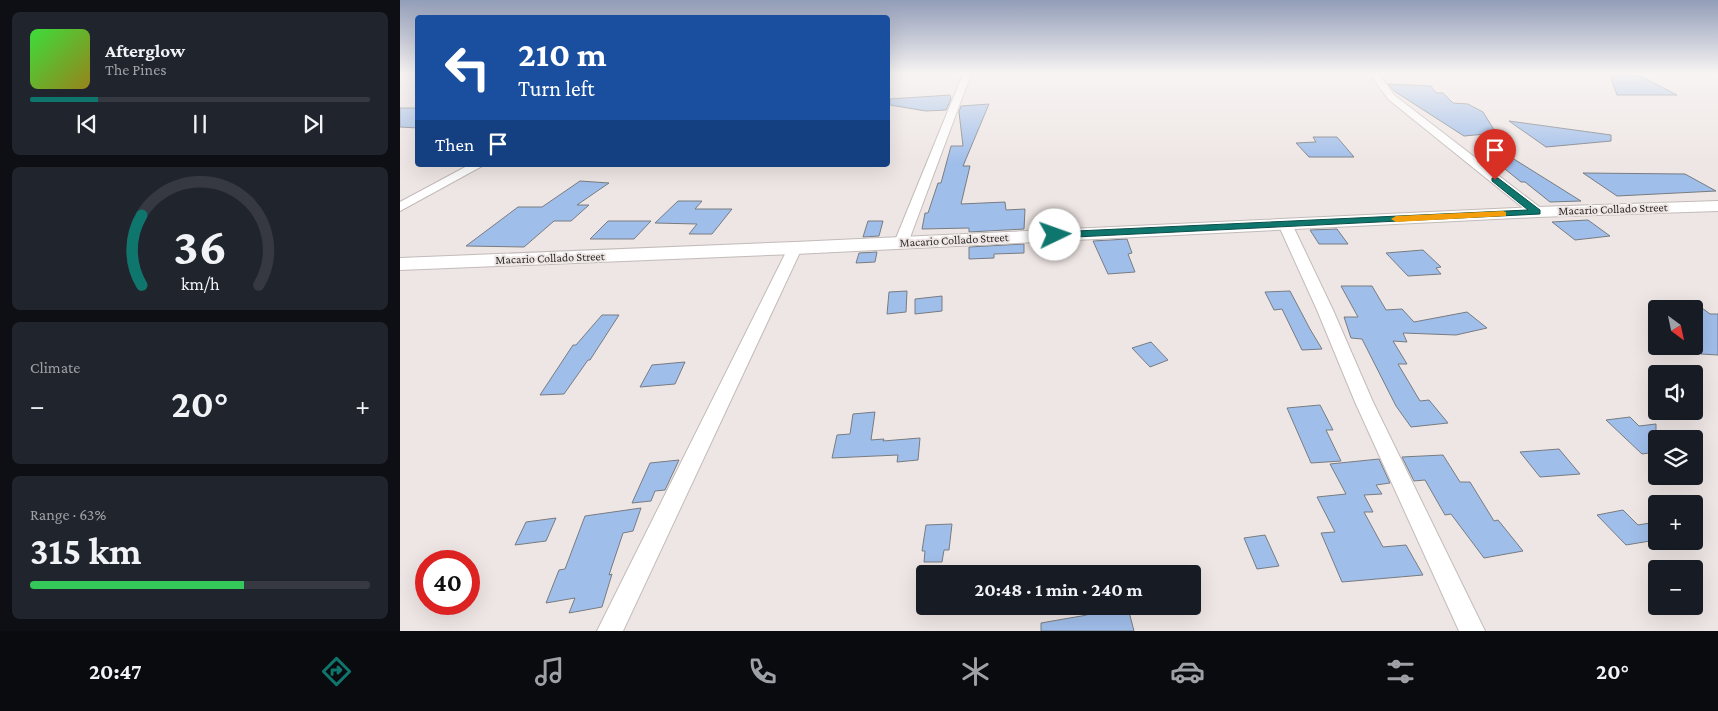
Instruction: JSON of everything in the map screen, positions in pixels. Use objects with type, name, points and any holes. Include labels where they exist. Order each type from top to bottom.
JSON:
[{"type":"street","points":[[902,242],[955,103]]},
{"type":"street","points":[[1399,103],[1537,212]]},
{"type":"street","points":[[400,207],[474,167]]},
{"type":"street","name":"Macario Collado Street","points":[[400,264],[795,248],[1537,212],[1718,206]]},
{"type":"street","points":[[1285,224],[1368,410],[1472,631]]},
{"type":"street","points":[[610,631],[795,248]]},
{"type":"building","points":[[890,103],[949,103],[946,110],[926,111],[890,105]]},
{"type":"building","points":[[1413,103],[1468,104],[1483,112],[1496,133],[1464,136]]},
{"type":"building","points":[[989,104],[963,166],[970,166],[961,204],[1005,202],[1006,210],[1025,209],[1024,229],[969,232],[969,228],[922,229],[925,213],[928,213],[938,183],[941,183],[951,146],[963,146],[959,112],[961,106]]},
{"type":"building","points":[[400,108],[415,108],[415,128],[400,127]]},
{"type":"building","points":[[1509,121],[1611,135],[1611,141],[1546,147]]},
{"type":"building","points":[[1313,137],[1337,137],[1354,157],[1309,157],[1296,143],[1316,142]]},
{"type":"building","points":[[1489,144],[1581,201],[1550,202],[1525,182],[1521,182],[1484,152]]},
{"type":"building","points":[[1583,173],[1685,174],[1716,191],[1617,196]]},
{"type":"building","points":[[580,181],[609,183],[577,205],[589,205],[571,221],[554,221],[524,247],[466,246],[518,207],[542,207]]},
{"type":"building","points":[[678,201],[702,201],[695,209],[732,209],[712,234],[689,234],[697,224],[655,223]]},
{"type":"building","points":[[1588,220],[1610,236],[1575,240],[1552,222]]},
{"type":"building","points":[[608,221],[651,221],[634,239],[590,239]]},
{"type":"building","points":[[868,221],[883,221],[879,236],[863,237]]},
{"type":"building","points":[[1337,229],[1348,244],[1319,244],[1310,230]]},
{"type":"building","points":[[1127,239],[1132,253],[1128,254],[1135,272],[1108,274],[1093,241]]},
{"type":"building","points":[[1024,244],[1024,253],[994,254],[994,258],[969,259],[969,247]]},
{"type":"building","points":[[1423,250],[1441,267],[1436,268],[1441,274],[1408,276],[1386,253]]},
{"type":"building","points":[[877,252],[875,262],[856,263],[859,253]]},
{"type":"building","points":[[1341,286],[1372,286],[1386,310],[1402,309],[1414,322],[1467,312],[1487,328],[1456,335],[1403,333],[1407,342],[1393,341],[1407,364],[1398,364],[1420,401],[1429,400],[1448,423],[1411,427],[1396,406],[1362,339],[1351,338],[1344,317],[1358,317]]},
{"type":"building","points":[[907,291],[906,312],[887,314],[889,292]]},
{"type":"building","points":[[1290,291],[1322,349],[1302,350],[1282,309],[1274,310],[1265,292]]},
{"type":"building","points":[[942,296],[942,311],[915,314],[915,299]]},
{"type":"building","points":[[1703,309],[1710,314],[1718,314],[1718,355],[1703,354]]},
{"type":"building","points":[[602,315],[619,315],[590,360],[588,360],[564,394],[540,395],[573,345],[576,345]]},
{"type":"building","points":[[1151,342],[1168,360],[1150,367],[1132,348]]},
{"type":"building","points":[[685,362],[675,384],[640,387],[652,365]]},
{"type":"building","points":[[1320,405],[1333,430],[1326,430],[1341,461],[1311,463],[1287,408]]},
{"type":"building","points":[[875,412],[871,440],[920,438],[918,460],[897,462],[898,455],[832,458],[837,435],[850,434],[853,414]]},
{"type":"building","points":[[1630,417],[1639,426],[1656,424],[1656,430],[1648,430],[1648,453],[1642,454],[1606,420]]},
{"type":"building","points":[[1559,449],[1580,474],[1540,477],[1520,452]]},
{"type":"building","points":[[1443,455],[1460,482],[1470,482],[1494,521],[1498,520],[1523,551],[1484,558],[1451,514],[1445,515],[1425,480],[1414,481],[1402,457]]},
{"type":"building","points":[[1379,459],[1390,483],[1376,485],[1382,494],[1364,495],[1373,512],[1364,512],[1383,547],[1406,545],[1423,575],[1342,582],[1321,533],[1335,532],[1317,497],[1346,494],[1330,464]]},
{"type":"building","points":[[679,460],[665,490],[655,491],[651,501],[632,503],[650,463]]},
{"type":"building","points":[[641,508],[633,531],[623,533],[609,575],[612,574],[602,607],[569,613],[575,598],[546,603],[559,570],[565,569],[585,516]]},
{"type":"building","points":[[1623,510],[1638,525],[1648,523],[1648,541],[1626,545],[1597,515]]},
{"type":"building","points":[[556,518],[546,541],[515,545],[526,522]]},
{"type":"building","points":[[952,524],[949,550],[944,550],[942,562],[924,562],[925,551],[922,551],[926,525]]},
{"type":"building","points":[[1265,535],[1279,566],[1257,569],[1244,538]]},
{"type":"building","points":[[1087,615],[1130,615],[1134,631],[1041,631],[1041,623]]},
{"type":"slow traffic","points":[[1396,219],[1503,214]]},
{"type":"route","points":[[1055,235],[1537,212],[1495,180]]}]
